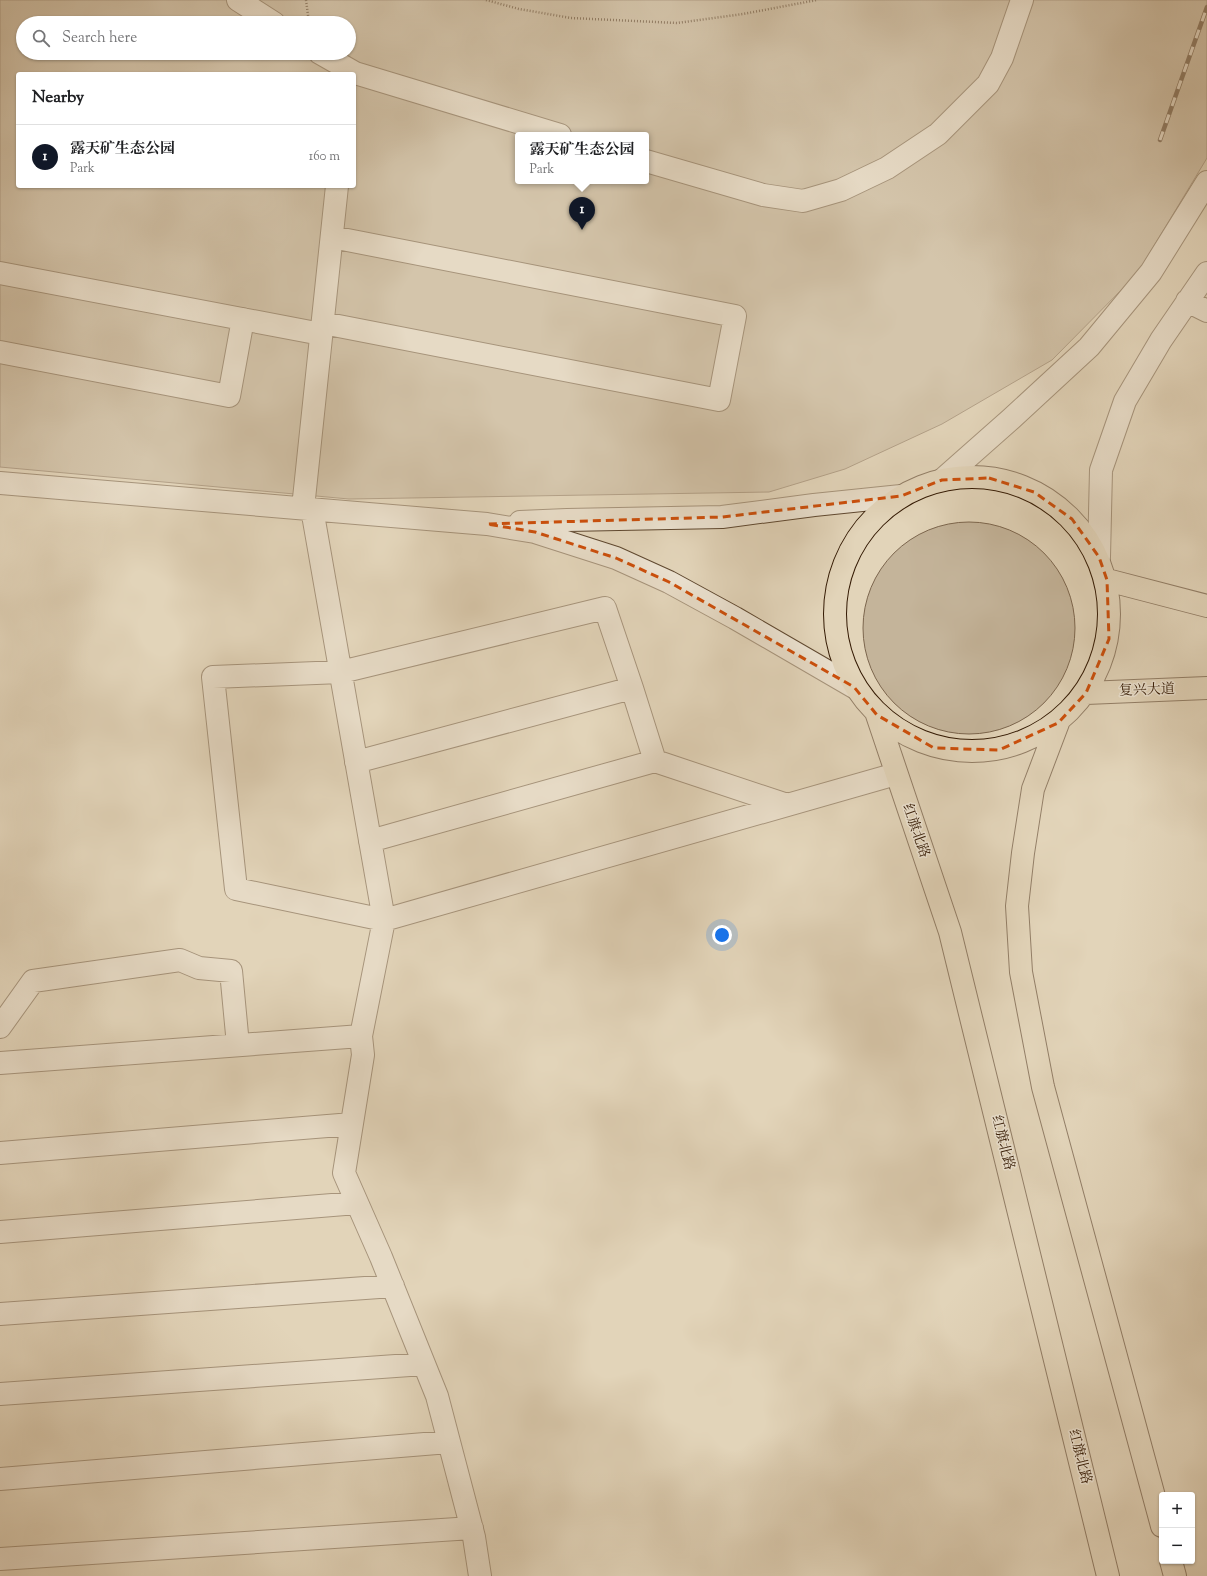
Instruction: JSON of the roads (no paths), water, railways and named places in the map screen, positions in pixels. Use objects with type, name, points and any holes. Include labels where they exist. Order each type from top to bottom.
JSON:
[{"type":"main road","points":[[1058,723],[999,750],[934,748],[877,715],[854,687],[837,647],[834,604],[844,561],[868,524],[902,496],[942,480],[989,478],[1034,492],[1072,519],[1099,558],[1107,580],[1109,639],[1086,693],[1058,723],[1033,789],[1023,853],[1018,906],[1021,972],[1043,1087],[1159,1515]]},
{"type":"main road","points":[[1107,580],[1207,606]]},
{"type":"main road","name":"复兴大道","points":[[1086,693],[1207,688]]},
{"type":"main road","name":"红旗北路","points":[[877,715],[950,932],[1108,1576]]},
{"type":"main road","points":[[1173,1564],[1176,1576]]},
{"type":"street","points":[[238,0],[263,16]]},
{"type":"street","points":[[649,162],[770,196],[803,201],[841,190],[886,168],[938,134],[988,84],[1002,58],[1022,0]]},
{"type":"street","points":[[331,60],[350,72]]},
{"type":"street","points":[[356,73],[550,132]]},
{"type":"street","points":[[942,480],[1089,347],[1151,272],[1207,182]]},
{"type":"street","points":[[338,188],[322,329],[308,508],[341,672],[384,920],[361,1036],[363,1055],[344,1173],[393,1286],[437,1396],[472,1528],[480,1576]]},
{"type":"street","points":[[0,273],[243,319],[322,329],[719,400],[735,316],[332,238]]},
{"type":"street","points":[[1099,558],[1101,470],[1125,401],[1161,340],[1207,273]]},
{"type":"street","points":[[1187,302],[1207,311]]},
{"type":"street","points":[[0,352],[229,396],[243,319]]},
{"type":"street","points":[[0,482],[487,524],[535,532],[616,558],[669,582],[854,687]]},
{"type":"street","points":[[487,524],[567,520],[722,517],[814,505],[902,496]]},
{"type":"street","points":[[654,761],[632,688],[605,608],[341,672],[213,677],[236,889],[384,920],[896,774]]},
{"type":"street","points":[[356,762],[632,688]]},
{"type":"street","points":[[370,841],[654,761],[787,805]]},
{"type":"street","points":[[0,1027],[33,981],[180,960],[199,968],[231,971],[238,1045]]},
{"type":"street","points":[[0,1063],[361,1036]]},
{"type":"street","points":[[0,1153],[352,1124]]},
{"type":"street","points":[[0,1232],[357,1203]]},
{"type":"street","points":[[0,1314],[393,1286]]},
{"type":"street","points":[[0,1394],[424,1364]]},
{"type":"street","points":[[0,1479],[449,1442]]},
{"type":"street","points":[[0,1559],[472,1528]]},
{"type":"railway","points":[[1160,140],[1207,7]]},
{"type":"place","name":"露天矿生态公园","points":[[582,230]]}]
